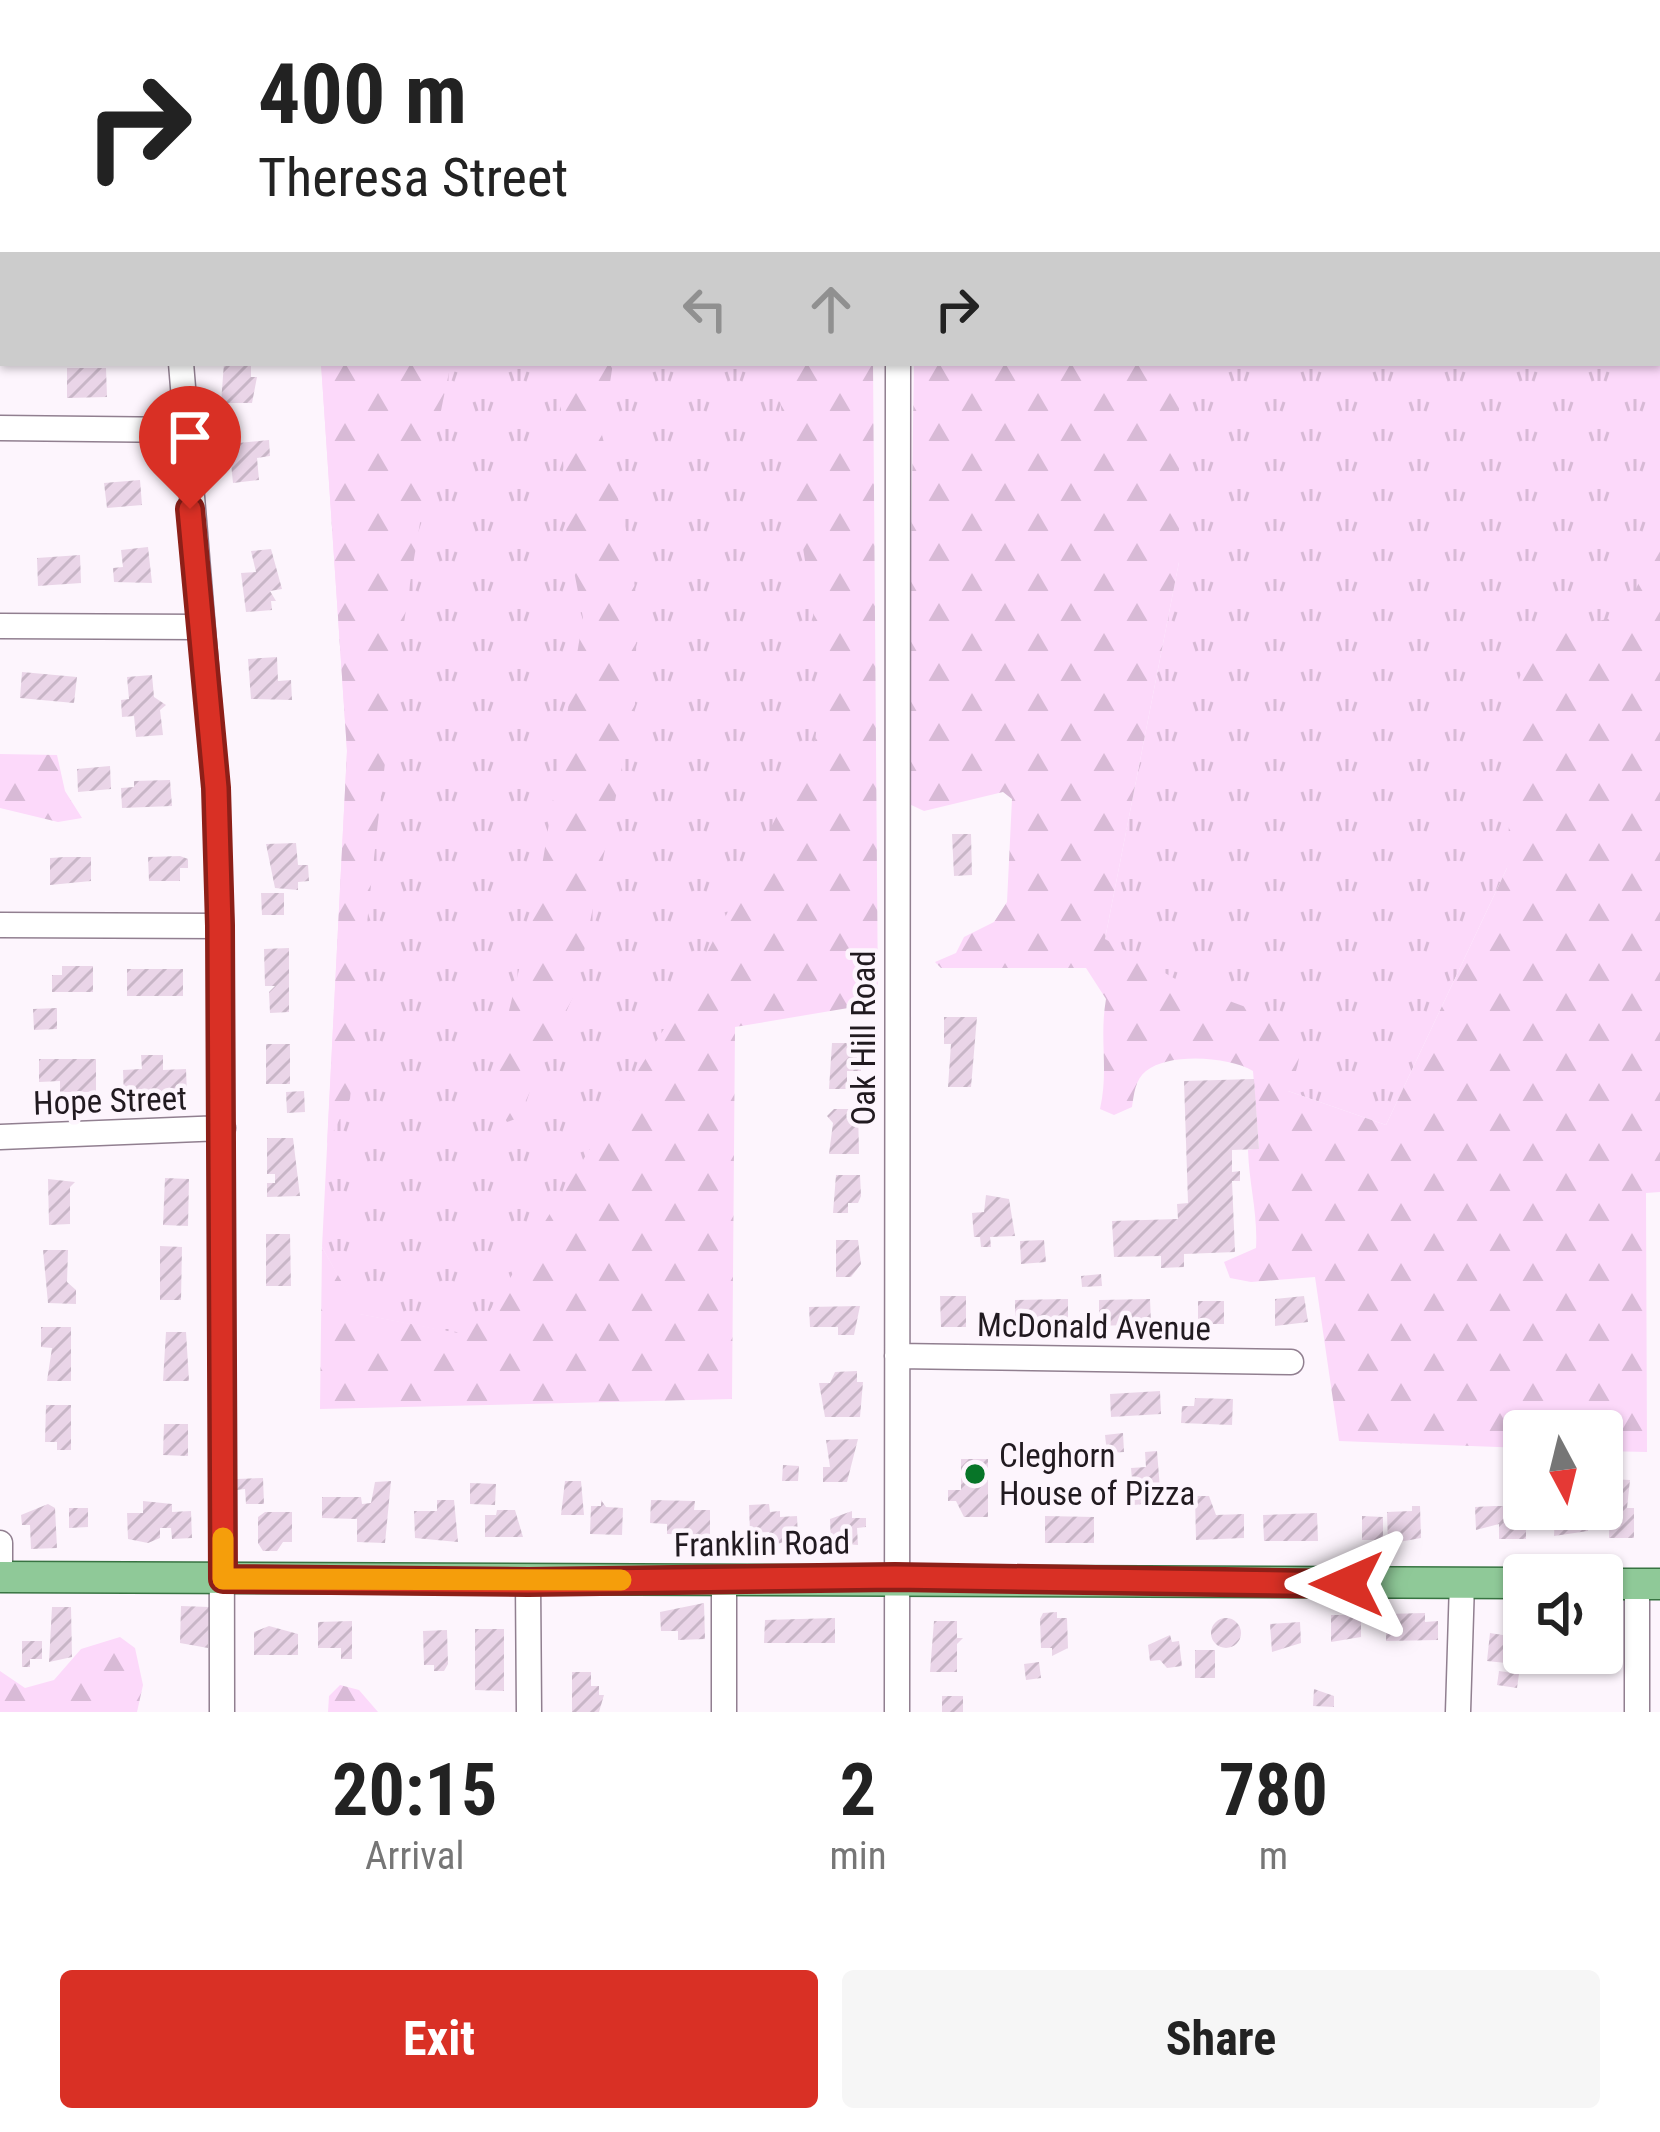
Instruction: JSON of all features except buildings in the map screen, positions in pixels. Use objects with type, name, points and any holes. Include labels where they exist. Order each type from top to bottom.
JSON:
[{"type":"main road","name":"Franklin Road","points":[[0,1577],[1503,1583]]},
{"type":"street","points":[[181,366],[216,788],[223,1128],[222,1712]]},
{"type":"street","name":"Oak Hill Road","points":[[897,1712],[898,366]]},
{"type":"street","points":[[0,428],[184,430]]},
{"type":"street","points":[[0,626],[200,627]]},
{"type":"street","points":[[0,925],[220,926]]},
{"type":"street","name":"Hope Street","points":[[0,1137],[223,1128]]},
{"type":"street","name":"McDonald Avenue","points":[[897,1356],[1291,1363]]},
{"type":"street","points":[[0,1543],[0,1577]]},
{"type":"street","points":[[724,1579],[724,1712]]},
{"type":"street","points":[[528,1582],[529,1712]]},
{"type":"street","points":[[1458,1712],[1462,1582]]},
{"type":"street","points":[[1637,1712],[1649,1584]]},
{"type":"green space","points":[[321,366],[799,366],[851,741],[485,1339],[359,1314],[322,1247],[347,751]]},
{"type":"green space","points":[[321,366],[450,366],[402,637],[350,1099],[327,1144],[347,751]]},
{"type":"green space","points":[[559,366],[613,366],[602,435],[629,542],[637,604],[635,704],[576,990],[518,1118],[507,1122],[499,1109],[495,1068],[537,896],[583,618],[566,529]]},
{"type":"green space","points":[[774,366],[873,366],[878,1003],[735,1027],[732,1399],[320,1409],[322,1247],[360,1314],[458,1333],[486,1317],[688,990],[815,741],[821,694],[814,618]]},
{"type":"green space","points":[[914,366],[1179,366],[1179,562],[1105,939],[1186,985],[1294,1025],[1299,1058],[1288,1091],[1386,1125],[1507,868],[1515,692],[1527,655],[1542,635],[1615,617],[1633,595],[1660,539],[1660,1192],[1646,1193],[1647,1452],[1623,1451],[1623,1410],[1503,1410],[1503,1447],[1339,1441],[1315,1277],[1251,1282],[1230,1278],[1224,1262],[1256,1248],[1248,1150],[1259,1148],[1253,1071],[1230,1062],[1170,1061],[1139,1079],[1132,1107],[1114,1115],[1100,1109],[1106,999],[1086,968],[941,968],[935,962],[956,953],[964,937],[994,922],[1007,902],[1012,799],[1003,792],[924,811],[907,803]]},
{"type":"green space","points":[[1179,366],[1660,366],[1660,573],[1554,768],[1386,1125],[1288,1091],[1105,939],[1179,562]]},
{"type":"green space","points":[[0,754],[57,755],[65,791],[82,818],[58,822],[0,808]]},
{"type":"green space","points":[[120,1637],[135,1648],[143,1685],[137,1712],[0,1712],[0,1671],[25,1688],[54,1680],[81,1649]]},
{"type":"green space","points":[[340,1685],[359,1690],[378,1712],[328,1712],[329,1696]]},
{"type":"slow traffic","points":[[223,1538],[223,1579],[621,1580]]},
{"type":"place","name":"Cleghorn House of Pizza","points":[[975,1474]]},
{"type":"route","points":[[190,509],[216,788],[223,1128],[223,1579],[528,1582],[895,1577],[1347,1584]]}]
